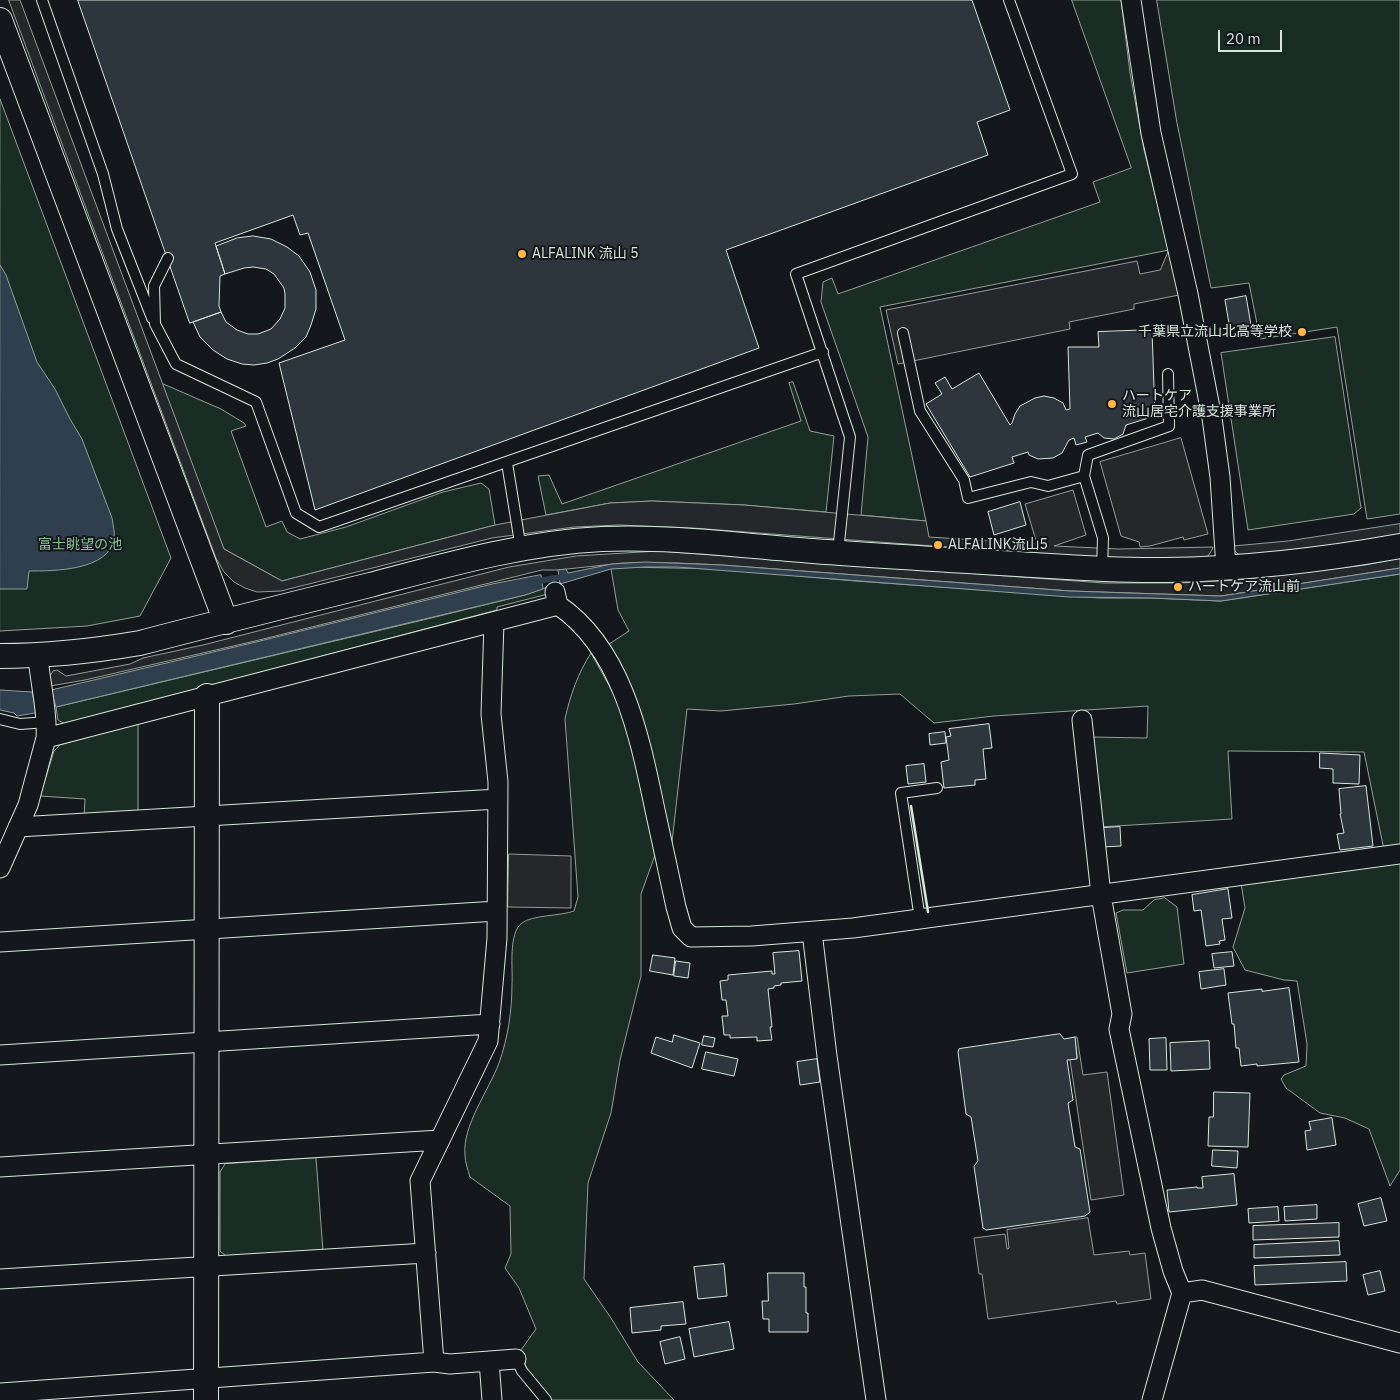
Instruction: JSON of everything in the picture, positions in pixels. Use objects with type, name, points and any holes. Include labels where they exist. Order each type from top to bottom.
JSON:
[{"type":"street","points":[[1131,0],[1151,133],[1188,294],[1212,418],[1220,477],[1226,568]]},
{"type":"street","points":[[0,20],[226,622]]},
{"type":"street","points":[[0,656],[38,656],[91,651],[140,643],[478,557],[582,541],[641,539],[703,541],[838,552],[1102,569],[1161,570],[1226,568],[1326,558],[1400,546]]},
{"type":"street","points":[[46,724],[207,696],[494,622],[557,598],[573,614],[599,647],[624,693],[638,733],[676,907],[682,928],[691,936],[752,936],[812,932],[1400,854]]},
{"type":"street","points":[[434,1362],[420,1181],[488,1041],[497,938],[498,798],[491,714],[494,622]]},
{"type":"street","points":[[0,868],[28,805],[46,724],[38,656]]},
{"type":"street","points":[[206,1390],[207,696]]},
{"type":"street","points":[[1082,720],[1101,895],[1122,1014],[1119,1029],[1161,1228],[1173,1271],[1182,1292],[1152,1400]]},
{"type":"street","points":[[18,827],[498,798]]},
{"type":"street","points":[[0,942],[497,911]]},
{"type":"street","points":[[812,932],[827,1056],[876,1400]]},
{"type":"street","points":[[0,1055],[490,1024]]},
{"type":"street","points":[[0,1167],[440,1140]]},
{"type":"street","points":[[0,1280],[426,1253]]},
{"type":"street","points":[[1182,1292],[1202,1290],[1400,1343]]},
{"type":"street","points":[[0,1393],[206,1390],[434,1362],[450,1364],[516,1359]]},
{"type":"street","points":[[489,1361],[492,1400]]},
{"type":"lane","points":[[42,0],[103,174],[117,229],[155,324],[176,364],[256,402],[296,513],[319,527],[823,352]]},
{"type":"lane","points":[[838,552],[850,437],[796,274],[1072,174],[1009,0]]},
{"type":"lane","points":[[155,324],[154,286],[168,258]]},
{"type":"lane","points":[[903,333],[920,411],[964,480],[968,498],[1031,482],[1048,486],[1084,476]]},
{"type":"lane","points":[[1102,569],[1103,538],[1084,476],[1088,455],[1169,426],[1168,374]]},
{"type":"lane","points":[[507,463],[521,549]]},
{"type":"lane","points":[[0,720],[20,724],[46,724]]},
{"type":"lane","points":[[920,919],[901,793],[937,788]]},
{"type":"lane","points":[[516,1359],[522,1371],[546,1400]]},
{"type":"green space","points":[[1072,0],[1121,0],[1130,73],[1144,150],[1169,250],[880,307],[926,521],[861,515],[868,437],[821,302],[823,282],[832,278],[838,294],[1100,202],[1093,182],[1131,168]]},
{"type":"green space","name":"千葉県立流山北高等学校","points":[[1157,0],[1400,0],[1400,514],[1367,519],[1337,327],[1260,339],[1249,283],[1211,288],[1177,123]]},
{"type":"green space","name":"富士眺望の池","points":[[0,99],[171,558],[140,616],[87,626],[0,631]]},
{"type":"green space","points":[[1335,337],[1361,508],[1354,514],[1248,530],[1221,353]]},
{"type":"green space","points":[[793,382],[810,431],[834,436],[826,512],[744,505],[652,501],[610,503],[546,515],[538,476],[549,475],[562,504],[801,421],[789,383]]},
{"type":"green space","points":[[161,383],[221,409],[244,423],[246,426],[231,431],[266,527],[282,521],[287,532],[300,539],[346,527],[443,492],[481,483],[489,489],[495,525],[282,581],[224,549]]},
{"type":"green space","points":[[624,567],[722,569],[855,581],[1099,598],[1221,601],[1400,574],[1400,847],[1384,850],[1364,752],[1228,751],[1232,819],[1099,827],[1091,737],[1147,738],[1148,706],[994,716],[934,723],[900,694],[849,696],[794,704],[721,711],[687,709],[671,851],[606,646],[629,631],[618,610],[611,569]]},
{"type":"green space","points":[[546,588],[548,594],[497,607],[497,610],[65,724],[58,720],[56,707],[423,620]]},
{"type":"green space","points":[[591,653],[621,707],[659,844],[641,894],[641,976],[620,1060],[611,1113],[588,1183],[584,1279],[638,1362],[674,1400],[551,1400],[528,1371],[518,1350],[521,1350],[536,1329],[519,1288],[505,1268],[511,1254],[510,1206],[470,1177],[465,1158],[465,1144],[472,1120],[495,1074],[505,1044],[511,1004],[513,943],[518,928],[522,923],[533,918],[574,911],[578,897],[565,719],[575,685]]},
{"type":"green space","points":[[138,723],[138,815],[84,818],[85,799],[40,796],[54,751],[60,745]]},
{"type":"green space","points":[[1400,860],[1400,1170],[1390,1186],[1369,1129],[1345,1118],[1320,1113],[1286,1088],[1281,1079],[1284,1075],[1306,1066],[1307,1044],[1297,981],[1284,980],[1245,970],[1233,947],[1245,908],[1241,883]]},
{"type":"green space","points":[[1165,898],[1177,907],[1184,964],[1127,973],[1116,913],[1123,910],[1143,910],[1154,900]]},
{"type":"green space","points":[[316,1158],[323,1251],[226,1256],[220,1251],[220,1172],[225,1164]]},
{"type":"shaded area","points":[[9,0],[20,0],[224,549],[282,581],[495,525],[610,503],[652,501],[744,505],[926,521],[929,537],[1037,544],[1025,504],[1073,490],[1086,535],[1054,546],[1119,549],[1213,547],[1212,550],[1208,556],[1204,557],[1128,559],[1080,557],[692,528],[619,525],[574,527],[492,538],[281,591],[257,592],[245,588],[234,582],[224,572],[216,558]]},
{"type":"shaded area","points":[[1169,250],[1179,295],[1134,304],[1134,309],[1069,322],[1070,329],[898,364],[886,310],[1137,261],[1140,274],[1160,270]]},
{"type":"shaded area","points":[[1181,438],[1208,534],[1184,540],[1183,537],[1140,547],[1139,542],[1121,536],[1100,462]]},
{"type":"shaded area","points":[[1400,524],[1400,534],[1351,543],[1245,555],[1238,554],[1233,549],[1233,546],[1288,541]]},
{"type":"shaded area","points":[[659,551],[1104,583],[1180,583],[1239,580],[1365,565],[1400,558],[1400,568],[1221,596],[1070,591],[677,563],[623,563],[542,570],[255,641],[85,680],[50,686],[49,677],[53,671],[57,670],[66,676],[130,664],[143,658],[203,645],[509,567],[576,556]]},
{"type":"shaded area","points":[[509,854],[571,856],[571,908],[508,907]]},
{"type":"shaded area","points":[[1075,1037],[1077,1037],[1083,1075],[1107,1072],[1124,1195],[1091,1200],[1070,1060],[1077,1058]]},
{"type":"shaded area","points":[[1088,1218],[1094,1255],[1129,1251],[1130,1255],[1145,1253],[1151,1299],[1117,1304],[1116,1301],[988,1319],[982,1274],[979,1274],[974,1238],[1005,1234],[1008,1249],[1007,1230]]},
{"type":"water","points":[[0,265],[6,275],[37,362],[55,389],[82,439],[112,518],[114,531],[114,538],[110,549],[102,557],[92,563],[79,567],[29,571],[27,589],[0,589]]},
{"type":"water","points":[[645,562],[722,565],[1070,591],[1221,596],[1400,568],[1400,574],[1221,601],[1069,597],[677,567],[611,569],[560,584],[558,570],[566,569],[568,573],[612,564]]},
{"type":"water","points":[[541,575],[543,589],[525,595],[56,707],[51,690],[492,584]]},
{"type":"water","points":[[0,690],[32,692],[37,715],[35,713],[17,716],[14,713],[0,710]]},
{"type":"building","name":"ALFALINK 流山 5","points":[[78,0],[972,0],[1010,110],[977,122],[988,155],[726,250],[759,348],[315,510],[279,363],[345,340],[308,233],[300,235],[293,215],[215,243],[225,274],[220,276],[219,306],[221,312],[190,323]]},
{"type":"building","points":[[253,236],[271,239],[299,256],[310,272],[316,290],[316,309],[306,337],[295,348],[278,359],[254,365],[242,364],[227,359],[213,350],[200,337],[193,322],[221,312],[226,322],[237,330],[248,334],[258,334],[271,329],[280,319],[285,308],[285,294],[284,288],[274,274],[266,269],[253,267],[225,274],[216,246],[237,238]]},
{"type":"building","points":[[1246,296],[1251,325],[1230,329],[1225,300]]},
{"type":"building","name":"ハートケア 流山居宅介護支援事業所","points":[[1152,330],[1155,416],[1126,425],[1123,434],[1114,439],[1104,438],[1098,433],[1085,437],[1087,442],[1076,445],[1074,438],[1069,440],[1062,453],[1053,458],[1038,459],[1029,455],[1028,452],[1012,457],[1014,463],[970,477],[926,404],[942,394],[935,383],[945,377],[952,389],[979,373],[1010,425],[1020,406],[1035,398],[1044,396],[1054,398],[1063,403],[1066,410],[1070,409],[1068,347],[1099,347],[1098,332]]},
{"type":"building","points":[[1020,502],[1026,525],[994,535],[988,512]]},
{"type":"building","points":[[989,724],[992,748],[983,749],[986,779],[975,780],[975,785],[944,788],[941,762],[949,760],[946,737],[951,736],[949,729]]},
{"type":"building","points":[[945,732],[946,743],[930,745],[929,734]]},
{"type":"building","points":[[1320,753],[1360,755],[1359,784],[1333,783],[1333,769],[1320,768]]},
{"type":"building","points":[[924,764],[926,782],[908,784],[906,766]]},
{"type":"building","points":[[1366,786],[1373,846],[1340,850],[1337,834],[1344,833],[1340,814],[1339,789]]},
{"type":"building","points":[[1120,827],[1121,846],[1102,847],[1101,828]]},
{"type":"building","points":[[1228,889],[1232,918],[1222,919],[1225,940],[1219,941],[1220,944],[1206,946],[1201,910],[1194,911],[1192,895]]},
{"type":"building","points":[[799,951],[802,981],[781,983],[781,985],[768,989],[772,1040],[757,1041],[757,1037],[730,1038],[730,1035],[724,1035],[722,1016],[728,1016],[726,1000],[722,1000],[720,981],[728,980],[728,975],[772,971],[772,974],[775,974],[773,953]]},
{"type":"building","points":[[1232,952],[1234,966],[1214,968],[1212,954]]},
{"type":"building","points":[[653,955],[675,958],[673,975],[650,971]]},
{"type":"building","points":[[676,961],[690,963],[688,978],[674,976]]},
{"type":"building","points":[[1224,969],[1226,985],[1201,989],[1199,972]]},
{"type":"building","points":[[1289,988],[1299,1062],[1241,1066],[1239,1048],[1236,1048],[1228,993]]},
{"type":"building","points":[[1060,1034],[1064,1039],[1075,1037],[1077,1059],[1067,1060],[1073,1100],[1068,1103],[1075,1147],[1080,1149],[1090,1212],[1085,1216],[986,1230],[983,1228],[974,1166],[978,1161],[971,1117],[966,1114],[959,1049]]},
{"type":"building","points":[[674,1035],[700,1043],[692,1068],[651,1053],[656,1037],[672,1042]]},
{"type":"building","points":[[704,1036],[715,1038],[713,1047],[702,1045]]},
{"type":"building","points":[[1166,1038],[1167,1070],[1150,1070],[1149,1039]]},
{"type":"building","points":[[1209,1041],[1210,1069],[1171,1071],[1170,1043]]},
{"type":"building","points":[[706,1052],[738,1059],[734,1076],[702,1069]]},
{"type":"building","points":[[817,1059],[820,1082],[800,1085],[797,1062]]},
{"type":"building","points":[[1214,1092],[1250,1093],[1248,1147],[1208,1146],[1209,1117],[1213,1117]]},
{"type":"building","points":[[1332,1118],[1336,1145],[1307,1150],[1305,1131],[1311,1130],[1309,1122]]},
{"type":"building","points":[[1213,1150],[1238,1151],[1237,1168],[1212,1166]]},
{"type":"building","points":[[1234,1174],[1237,1205],[1169,1212],[1167,1190],[1203,1188],[1202,1177]]},
{"type":"building","points":[[1381,1198],[1387,1221],[1364,1226],[1358,1204]]},
{"type":"building","points":[[1317,1205],[1317,1219],[1285,1221],[1284,1207]]},
{"type":"building","points":[[1278,1207],[1279,1221],[1249,1223],[1248,1209]]},
{"type":"building","points":[[1339,1223],[1339,1237],[1253,1240],[1253,1226]]},
{"type":"building","points":[[1339,1241],[1340,1255],[1254,1258],[1254,1245]]},
{"type":"building","points":[[1346,1262],[1347,1281],[1255,1285],[1254,1266]]},
{"type":"building","points":[[724,1264],[727,1296],[698,1299],[694,1267]]},
{"type":"building","points":[[1380,1271],[1385,1291],[1368,1295],[1363,1275]]},
{"type":"building","points":[[768,1273],[804,1273],[808,1332],[769,1332],[769,1319],[763,1319],[762,1301],[768,1301]]},
{"type":"building","points":[[683,1302],[686,1324],[661,1326],[661,1330],[632,1333],[630,1308]]},
{"type":"building","points":[[729,1322],[734,1349],[694,1357],[689,1329]]},
{"type":"building","points":[[680,1337],[685,1359],[665,1364],[660,1342]]},
{"type":"waterway","points":[[534,582],[566,576]]},
{"type":"wall","points":[[911,806],[928,912]]},
{"type":"place","name":"ALFALINK 流山 5","points":[[522,254]]},
{"type":"place","name":"千葉県立流山北高等学校","points":[[1302,332]]},
{"type":"place","name":"ハートケア 流山居宅介護支援事業所","points":[[1112,404]]},
{"type":"place","name":"ALFALINK流山5","points":[[938,545]]},
{"type":"place","name":"ハートケア流山前","points":[[1178,587]]}]
